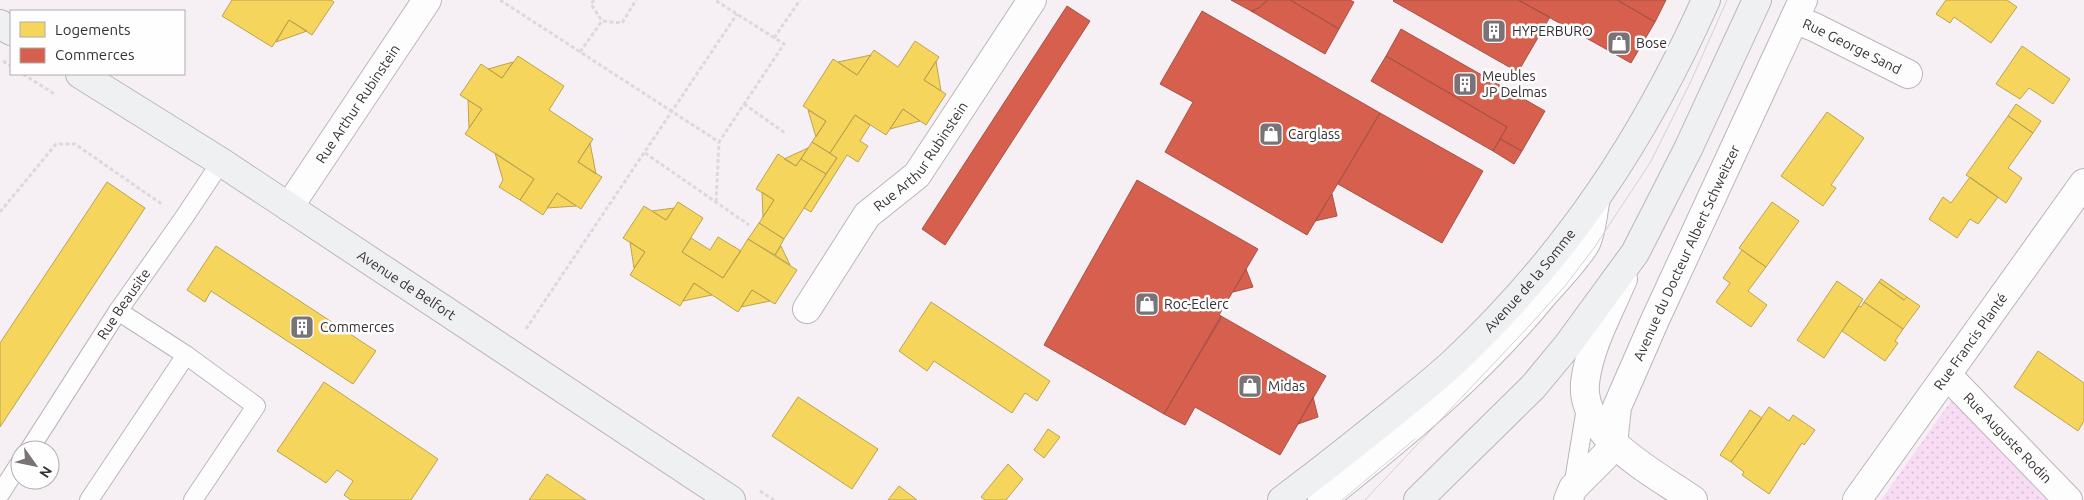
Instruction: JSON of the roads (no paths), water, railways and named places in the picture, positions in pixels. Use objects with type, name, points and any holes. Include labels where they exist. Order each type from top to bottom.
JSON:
[{"type":"main road","name":"Avenue de la Somme","points":[[1282,500],[1327,466],[1454,362],[1515,301],[1546,265],[1596,198],[1661,94],[1706,0]]},
{"type":"main road","points":[[1418,500],[1533,387],[1566,346],[1634,253],[1688,149],[1757,0]]},
{"type":"main road","name":"Avenue de Belfort","points":[[82,75],[221,162],[731,500]]},
{"type":"street","name":"Rue Arthur Rubinstein","points":[[289,207],[427,0]]},
{"type":"street","name":"Rue Arthur Rubinstein","points":[[806,309],[866,215],[917,174],[1032,0]]},
{"type":"street","name":"Rue George Sand","points":[[1799,10],[1814,27],[1908,74]]},
{"type":"street","name":"Avenue du Docteur Albert Schweitzer","points":[[1613,444],[1618,407],[1655,320],[1799,10]]},
{"type":"street","name":"Rue Francis Planté","points":[[1857,500],[1948,376],[2084,183]]},
{"type":"street","points":[[1322,500],[1403,436],[1449,395],[1491,355],[1526,317],[1586,242],[1596,198]]},
{"type":"street","points":[[1634,253],[1592,356],[1585,383],[1586,402],[1592,417],[1613,444],[1694,500]]},
{"type":"street","name":"Rue Auguste Rodin","points":[[1948,376],[2068,500]]},
{"type":"street","points":[[1570,494],[1605,456],[1613,444]]},
{"type":"lane","name":"Rue Beausite","points":[[35,440],[118,311],[221,162]]},
{"type":"lane","points":[[118,311],[186,355],[256,406],[193,500]]},
{"type":"lane","points":[[89,500],[186,355]]},
{"type":"lane","points":[[1570,494],[1586,402]]},
{"type":"lane","points":[[0,494],[10,478]]},
{"type":"tram line","points":[[1365,500],[1530,325],[1565,286],[1594,248],[1650,163],[1691,81],[1727,0]]},
{"type":"tram line","points":[[1342,500],[1415,439]]},
{"type":"place","name":"HYPERBURO","points":[[1494,31]]},
{"type":"place","name":"Bose","points":[[1619,43]]},
{"type":"place","name":"Meubles JP Delmas","points":[[1465,84]]},
{"type":"place","name":"Carglass","points":[[1271,134]]},
{"type":"place","name":"Roc-Eclerc","points":[[1147,304]]},
{"type":"place","name":"Commerces","points":[[302,327]]},
{"type":"place","name":"Midas","points":[[1250,386]]}]
